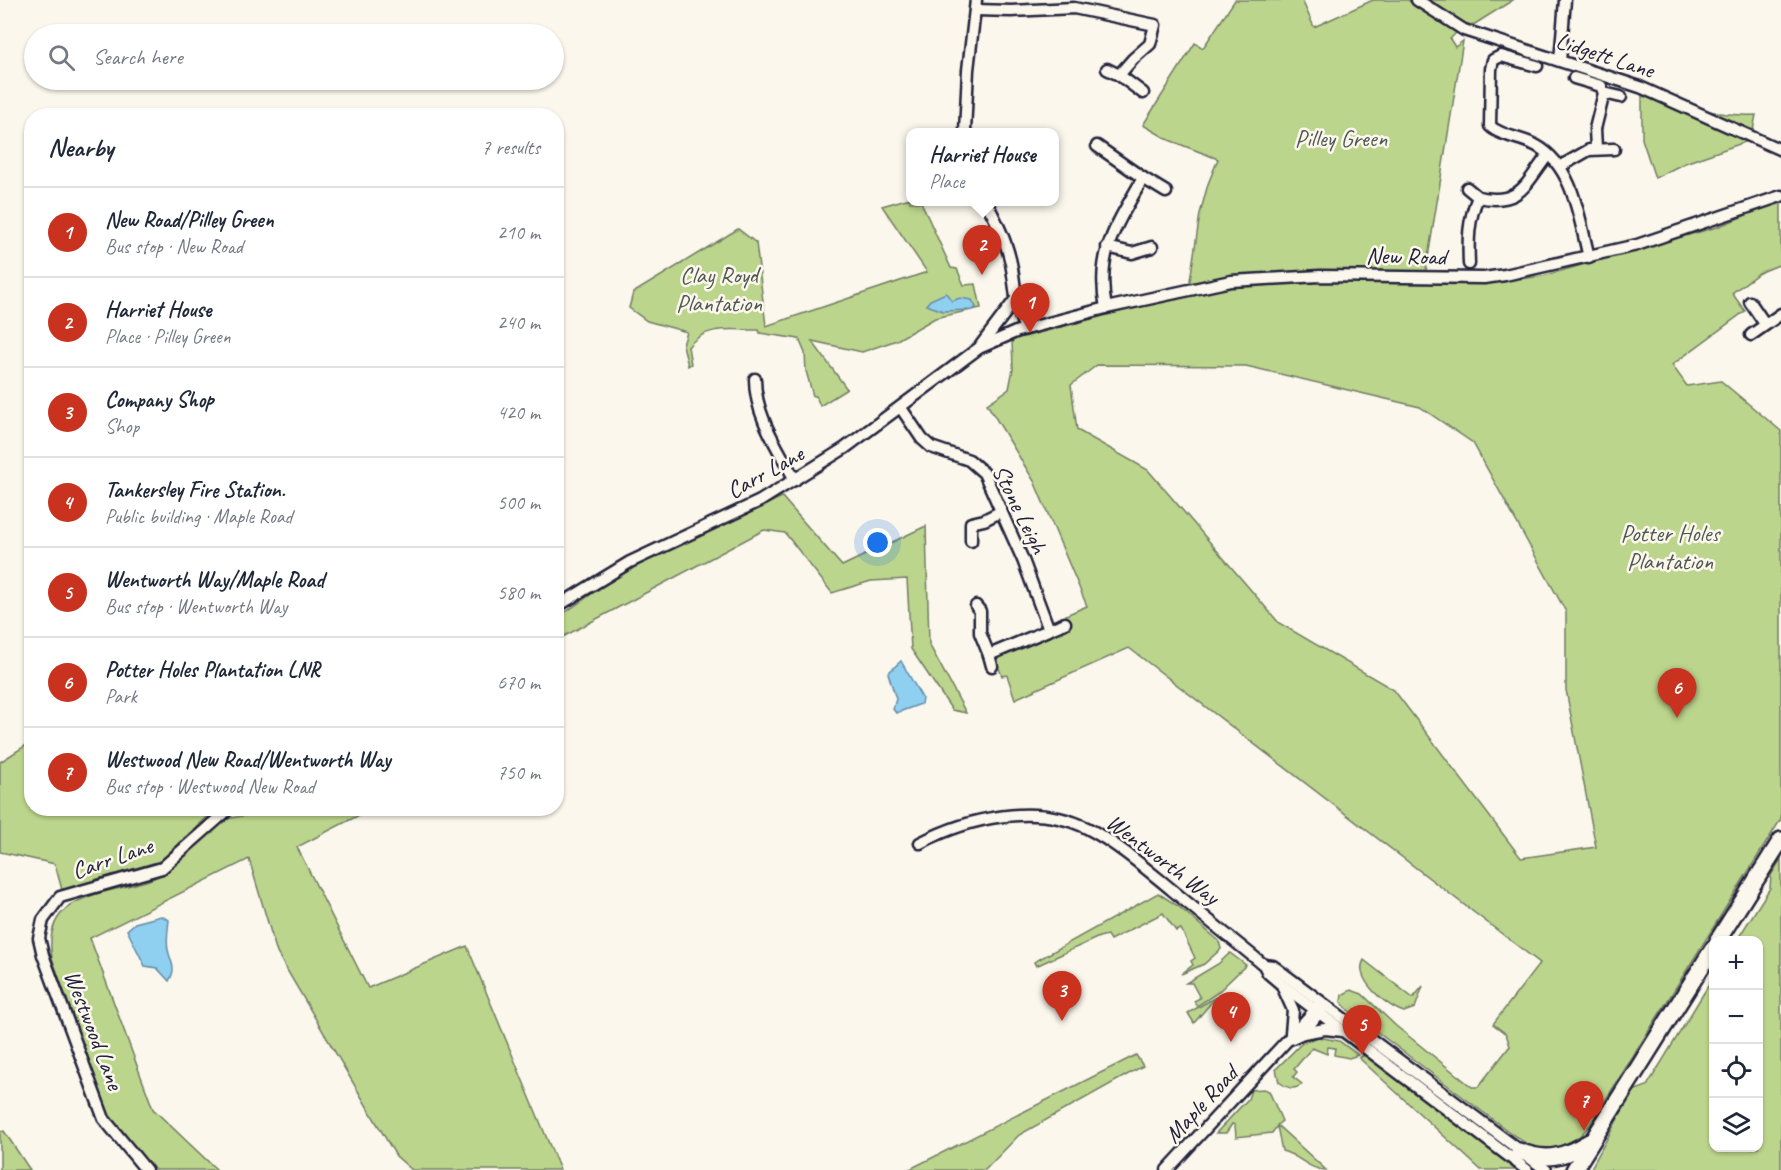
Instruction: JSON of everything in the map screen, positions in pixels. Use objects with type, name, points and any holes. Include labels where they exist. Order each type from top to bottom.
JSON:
[{"type":"highway","points":[[1721,936],[1780,841]]},
{"type":"highway","points":[[1574,1170],[1709,953]]},
{"type":"highway","points":[[1519,1151],[1534,1157],[1550,1159],[1568,1155],[1593,1140]]},
{"type":"street","name":"Lidgett Lane","points":[[1417,0],[1464,30],[1640,87],[1781,150]]},
{"type":"street","points":[[1560,61],[1565,0]]},
{"type":"street","points":[[965,128],[968,70],[976,5],[1011,11],[1074,8],[1159,26],[1150,44],[1124,67],[1119,75]]},
{"type":"street","points":[[1537,66],[1501,56],[1494,60],[1491,69],[1490,126],[1540,147],[1561,166],[1569,185],[1589,257]]},
{"type":"street","points":[[1107,69],[1143,93]]},
{"type":"street","points":[[1574,78],[1601,86],[1604,93],[1595,129],[1596,148]]},
{"type":"street","points":[[1604,93],[1621,97]]},
{"type":"street","points":[[1097,146],[1166,192]]},
{"type":"street","points":[[1561,166],[1580,154],[1596,148],[1614,149]]},
{"type":"street","points":[[1467,188],[1478,197],[1496,199],[1521,193],[1548,155]]},
{"type":"street","points":[[1106,308],[1102,278],[1107,247],[1143,178]]},
{"type":"street","name":"New Road","points":[[1025,328],[1231,280],[1320,276],[1484,278],[1589,257],[1718,220],[1781,196]]},
{"type":"street","points":[[1469,264],[1468,236],[1471,212],[1478,197]]},
{"type":"street","points":[[989,206],[1000,228],[1011,261],[1015,300],[1025,328]]},
{"type":"street","points":[[1107,247],[1132,253],[1152,248]]},
{"type":"street","name":"Carr Lane","points":[[979,348],[1015,300]]},
{"type":"street","points":[[1750,302],[1765,324]]},
{"type":"street","points":[[1751,335],[1781,314]]},
{"type":"street","name":"Carr Lane","points":[[564,602],[630,562],[760,501],[901,408],[979,348],[1025,328]]},
{"type":"street","points":[[755,379],[755,393],[763,420],[795,480]]},
{"type":"street","name":"Stone Leigh","points":[[901,408],[922,439],[931,447],[969,460],[984,473],[1023,560],[1049,630]]},
{"type":"street","points":[[971,541],[970,523],[984,520],[1000,512]]},
{"type":"street","points":[[976,606],[981,611],[980,633],[991,660],[1065,623]]},
{"type":"street","name":"Carr Lane","points":[[60,897],[162,868],[221,816]]},
{"type":"street","name":"Wentworth Way","points":[[920,843],[942,832],[1004,816],[1058,819],[1085,826],[1116,846],[1264,965],[1268,973],[1281,984],[1320,1009],[1546,1170]]},
{"type":"street","name":"Westwood Lane","points":[[60,897],[43,920],[39,938],[43,955],[104,1119],[146,1170]]},
{"type":"street","name":"Wentworth Way","points":[[1264,965],[1273,966],[1346,1032],[1527,1170]]},
{"type":"street","points":[[1281,984],[1293,1010],[1289,1040]]},
{"type":"street","name":"Maple Road","points":[[1289,1040],[1303,1032],[1320,1009]]},
{"type":"street","name":"Maple Road","points":[[1167,1170],[1320,1009]]},
{"type":"street","points":[[1303,1032],[1325,1029],[1346,1032]]},
{"type":"green space","points":[[1235,0],[1302,0],[1314,27],[1373,0],[1408,0],[1458,31],[1450,39],[1455,47],[1463,41],[1426,270],[1428,281],[1485,283],[1543,276],[1717,227],[1781,201],[1781,264],[1759,273],[1732,293],[1745,311],[1672,365],[1687,386],[1721,381],[1781,431],[1781,819],[1590,1125],[1579,1137],[1560,1150],[1542,1150],[1521,1140],[1348,1010],[1341,1002],[1342,995],[1351,990],[1362,994],[1396,1026],[1472,1087],[1478,1087],[1510,1046],[1506,1034],[1493,1024],[1540,963],[1129,648],[1015,699],[1007,675],[1002,676],[996,661],[1003,654],[1069,627],[1066,615],[1087,606],[1034,481],[987,404],[1009,389],[1013,369],[1012,340],[1188,294],[1200,214],[1218,159],[1169,140],[1143,125],[1195,43],[1203,48]],"holes":[[[1097,365],[1246,366],[1420,407],[1473,443],[1566,612],[1566,690],[1596,847],[1521,858],[1394,690],[1279,623],[1148,470],[1077,430],[1071,385]]]},
{"type":"green space","points":[[1430,0],[1513,0],[1470,27]]},
{"type":"green space","points":[[1642,93],[1712,112],[1756,115],[1751,140],[1685,163],[1655,178],[1642,139]]},
{"type":"green space","name":"Clay Royd Plantation","points":[[906,199],[906,206],[923,206],[951,268],[957,269],[964,285],[976,284],[981,308],[935,318],[897,340],[862,352],[812,341],[847,389],[820,406],[816,396],[813,396],[806,371],[805,353],[799,339],[760,333],[759,330],[729,329],[711,332],[695,340],[688,347],[691,364],[688,366],[683,345],[687,332],[647,321],[629,308],[633,293],[738,229],[756,243],[766,326],[927,272],[882,206]]},
{"type":"green space","points":[[782,497],[842,566],[926,526],[929,644],[966,713],[952,710],[911,649],[907,579],[871,581],[832,593],[785,533],[764,530],[564,636],[564,613],[623,572]]},
{"type":"green space","points":[[24,747],[24,816],[208,816],[160,861],[62,890],[55,864],[0,852],[0,762]]},
{"type":"green space","points":[[241,816],[357,816],[297,847],[368,988],[467,946],[560,1170],[412,1170],[396,1156],[277,953],[249,859],[90,938],[153,1109],[217,1170],[155,1170],[111,1121],[52,958],[52,934],[58,917],[71,905],[87,897],[146,881],[164,873],[172,868],[214,826]]},
{"type":"green space","points":[[1781,859],[1781,1170],[1590,1170],[1633,1091],[1647,1086],[1709,985],[1709,1152],[1763,1152],[1763,936],[1740,936],[1770,888],[1771,875]]},
{"type":"green space","points":[[1158,893],[1178,906],[1219,941],[1221,949],[1204,964],[1181,974],[1193,965],[1191,961],[1195,958],[1181,929],[1176,931],[1163,913],[1110,940],[1107,935],[1099,937],[1036,966],[1034,962]]},
{"type":"green space","points":[[1230,953],[1246,965],[1217,993],[1197,1006],[1194,1001],[1200,998],[1192,983],[1186,983],[1218,964]]},
{"type":"green space","points":[[1364,960],[1413,998],[1423,986],[1415,1008],[1404,1012],[1381,998],[1363,975]]},
{"type":"green space","points":[[1216,997],[1194,1023],[1188,1013]]},
{"type":"green space","points":[[1318,1037],[1339,1041],[1358,1055],[1349,1058],[1334,1055],[1335,1048],[1328,1047],[1327,1054],[1312,1048],[1294,1069],[1297,1072],[1293,1077],[1302,1084],[1290,1088],[1279,1082],[1276,1069],[1302,1043]]},
{"type":"green space","points":[[1366,1054],[1527,1170],[1481,1170],[1359,1058]]},
{"type":"green space","points":[[1136,1055],[1143,1066],[1019,1135],[985,1170],[908,1170]]},
{"type":"green space","points":[[1251,1090],[1269,1091],[1282,1121],[1277,1125],[1326,1170],[1314,1168],[1282,1151],[1277,1126],[1272,1133],[1236,1137],[1235,1125],[1232,1124],[1226,1133],[1216,1133],[1248,1099]]},
{"type":"green space","points":[[4,1131],[30,1170],[0,1170],[0,1132]]},
{"type":"water","points":[[946,293],[952,301],[960,298],[972,300],[976,307],[973,310],[943,311],[926,305],[930,300]]},
{"type":"water","points":[[901,661],[922,698],[921,704],[896,713],[893,709],[896,699],[888,673]]},
{"type":"water","points":[[161,916],[169,920],[167,946],[173,969],[169,981],[157,968],[145,966],[127,930],[135,923]]},
{"type":"place","name":"Harriet House","points":[[982,275]]},
{"type":"place","name":"New Road/Pilley Green","points":[[1030,333]]},
{"type":"place","name":"Potter Holes Plantation LNR","points":[[1677,718]]},
{"type":"place","name":"Company Shop","points":[[1062,1021]]},
{"type":"place","name":"Tankersley Fire Station.","points":[[1231,1042]]},
{"type":"place","name":"Wentworth Way/Maple Road","points":[[1362,1055]]},
{"type":"place","name":"Westwood New Road/Wentworth Way","points":[[1584,1131]]},
{"type":"park label","name":"Pilley Green","points":[[1341,138]]},
{"type":"park label","name":"Potter Holes Plantation","points":[[1670,547]]}]
